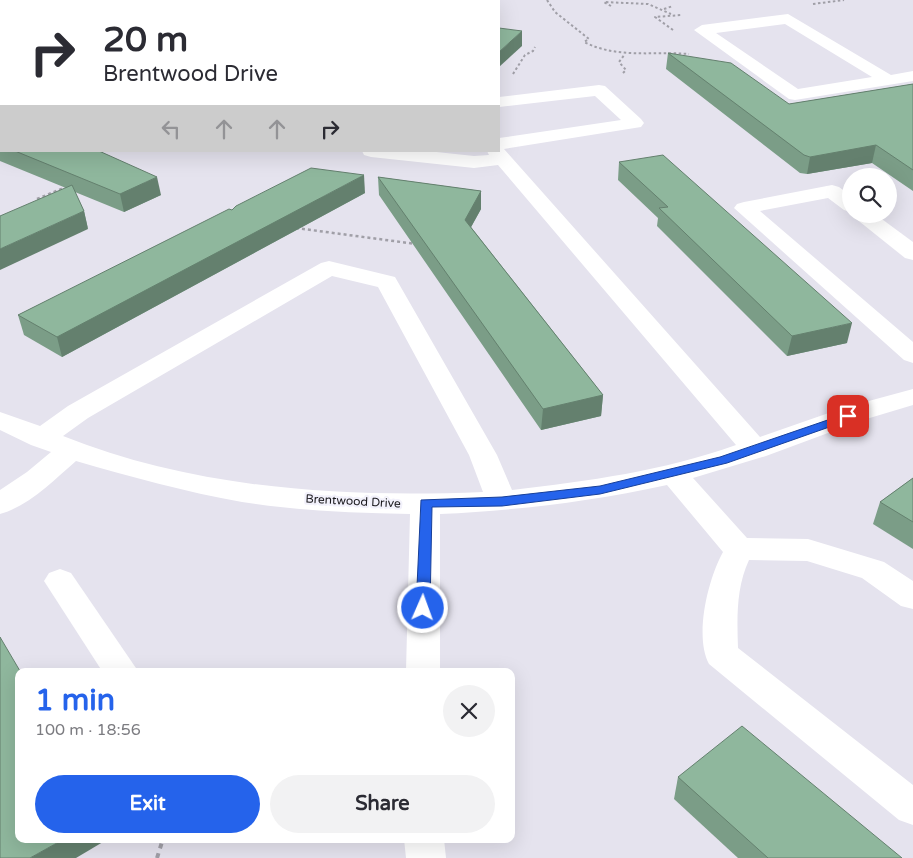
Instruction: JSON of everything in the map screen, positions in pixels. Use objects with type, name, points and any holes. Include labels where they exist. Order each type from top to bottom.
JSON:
[{"type":"street","points":[[888,80],[788,19],[702,30],[795,95],[913,76]]},
{"type":"street","points":[[500,102],[599,90],[634,123],[500,151]]},
{"type":"street","points":[[381,152],[474,162],[497,152]]},
{"type":"street","points":[[500,152],[756,450]]},
{"type":"street","points":[[842,199],[832,191],[744,208],[913,355]]},
{"type":"street","points":[[874,223],[913,253]]},
{"type":"street","points":[[41,439],[78,412],[328,268],[387,282],[483,455],[502,501]]},
{"type":"street","name":"Brentwood Drive","points":[[0,420],[41,439],[121,468],[236,491],[327,501],[426,503],[502,501],[600,490],[673,474],[756,450],[848,416],[913,397]]},
{"type":"street","points":[[0,504],[37,478],[70,450]]},
{"type":"street","points":[[673,474],[739,550]]},
{"type":"street","points":[[423,668],[426,503]]},
{"type":"street","points":[[739,550],[771,548],[808,550],[873,570],[913,597]]},
{"type":"street","points":[[739,550],[728,570],[721,599],[721,654],[913,808]]},
{"type":"street","points":[[60,581],[118,668]]},
{"type":"street","points":[[424,843],[426,858]]},
{"type":"path","points":[[547,0],[554,12],[589,39],[584,42],[601,50],[641,55],[676,52],[695,54]]},
{"type":"path","points":[[611,6],[604,2],[627,2],[664,9],[672,15]]},
{"type":"path","points":[[664,9],[673,6]]},
{"type":"path","points":[[512,77],[525,54],[533,51],[535,47]]},
{"type":"path","points":[[681,59],[689,54]]},
{"type":"path","points":[[37,199],[72,184]]},
{"type":"path","points":[[293,228],[418,244]]},
{"type":"path","points":[[158,858],[162,843]]},
{"type":"building","points":[[500,28],[522,31],[500,51]]},
{"type":"building","points":[[668,53],[731,63],[789,104],[913,84],[913,170],[876,145],[810,157],[804,155]]},
{"type":"building","points":[[17,152],[101,152],[157,177],[120,194]]},
{"type":"building","points":[[663,155],[852,323],[792,336],[659,208],[668,207],[619,162]]},
{"type":"building","points":[[311,168],[364,175],[57,337],[18,315],[229,209],[232,210],[236,206]]},
{"type":"building","points":[[378,177],[481,191],[465,220],[603,395],[543,409]]},
{"type":"building","points":[[72,185],[84,211],[0,249],[0,216]]},
{"type":"building","points":[[913,478],[913,522],[880,502]]},
{"type":"building","points":[[0,637],[18,668],[15,668],[15,843],[57,843],[30,858],[0,858]]},
{"type":"building","points":[[742,726],[902,858],[768,858],[678,777]]},
{"type":"route","points":[[423,608],[426,503],[502,501],[600,490],[673,474],[756,450],[848,416]]}]
